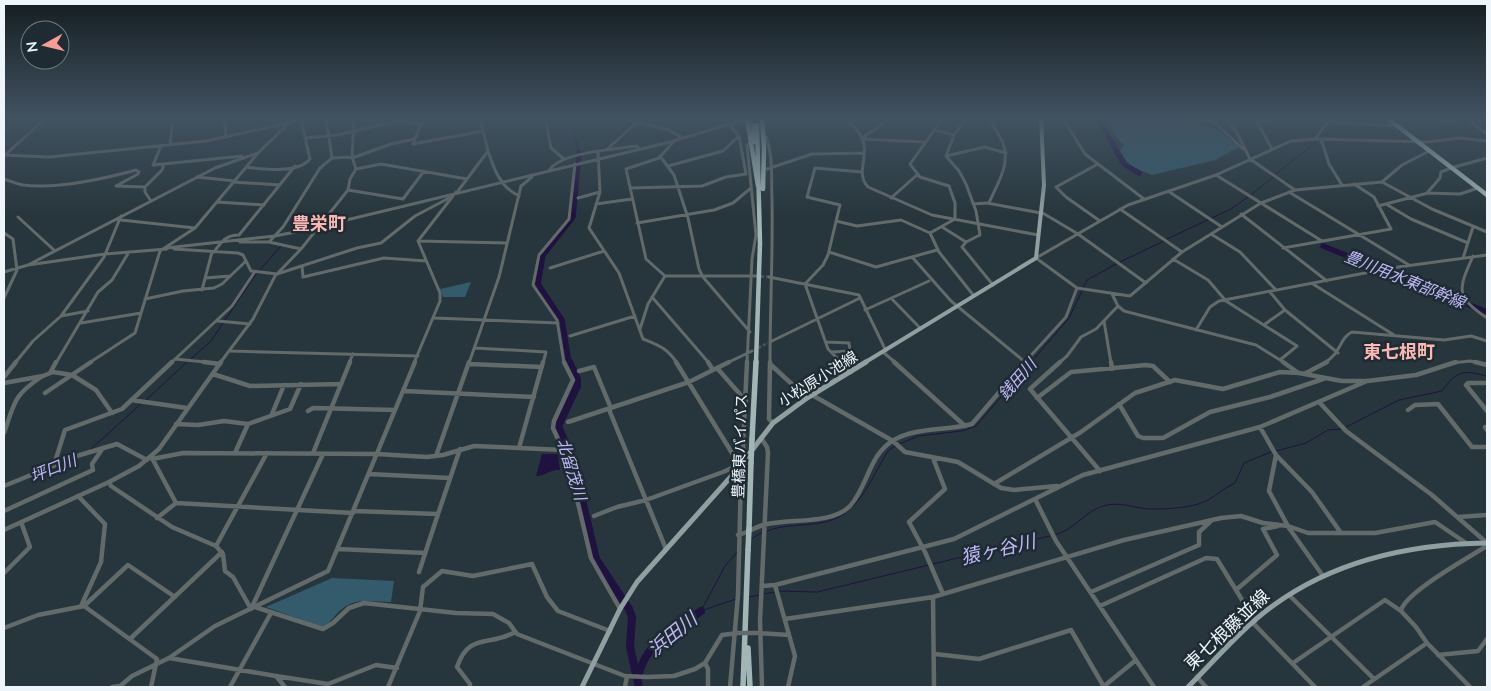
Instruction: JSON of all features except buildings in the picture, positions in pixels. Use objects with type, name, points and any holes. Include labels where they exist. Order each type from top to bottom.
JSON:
[{"type":"highway","points":[[751,150],[758,189]]},
{"type":"highway","name":"豊橋東バイパス","points":[[756,150],[760,205]]},
{"type":"highway","name":"豊橋東バイパス","points":[[743,687],[752,439],[761,268],[761,222],[757,150]]},
{"type":"highway","points":[[761,222],[764,150]]},
{"type":"highway","points":[[1428,151],[1487,195]]},
{"type":"highway","points":[[746,602],[750,687]]},
{"type":"main road","points":[[1036,258],[1044,185],[1042,150]]},
{"type":"main road","name":"小松原小池線","points":[[582,687],[626,598],[637,582],[736,471],[738,464],[746,459],[773,423],[810,397],[958,308],[1036,258]]},
{"type":"main road","name":"東七根藤並線","points":[[1188,687],[1254,622],[1289,595],[1323,576],[1354,563],[1388,554],[1466,542],[1487,543]]},
{"type":"street","points":[[4,155],[49,156],[114,150]]},
{"type":"street","points":[[160,150],[154,165],[242,156],[243,158]]},
{"type":"street","points":[[246,167],[280,170],[306,164],[310,159],[308,150]]},
{"type":"street","points":[[331,150],[332,158]]},
{"type":"street","points":[[352,150],[352,158],[356,169]]},
{"type":"street","points":[[269,242],[283,228],[320,168],[332,158],[352,158],[379,150]]},
{"type":"street","points":[[554,150],[564,159]]},
{"type":"street","points":[[549,171],[552,165],[564,159],[581,154],[609,150]]},
{"type":"street","points":[[28,265],[106,254],[275,236],[634,150]]},
{"type":"street","points":[[665,150],[660,156],[626,169],[646,260],[665,276],[754,276]]},
{"type":"street","points":[[668,166],[724,150]]},
{"type":"street","points":[[630,188],[702,186],[726,177],[746,174],[742,150]]},
{"type":"street","points":[[746,459],[744,446],[754,276],[752,259],[756,235],[748,150]]},
{"type":"street","points":[[768,150],[771,277],[768,419],[773,423]]},
{"type":"street","points":[[919,150],[910,164],[920,177],[943,184],[951,189],[955,203],[955,219]]},
{"type":"street","points":[[946,156],[948,150]]},
{"type":"street","points":[[946,156],[971,150]]},
{"type":"street","points":[[989,203],[1004,172],[1006,162],[1006,153],[996,150]]},
{"type":"street","points":[[1082,150],[1084,154],[1144,199]]},
{"type":"street","points":[[1268,150],[1216,175],[1120,209],[1036,258],[1078,288],[1130,296],[1182,252],[1241,214],[1261,204],[1296,190],[1382,182],[1408,198],[1487,232]]},
{"type":"street","points":[[1323,150],[1342,185]]},
{"type":"street","points":[[594,516],[617,507],[646,500],[723,472],[738,464],[670,352],[661,346],[646,342],[619,273],[589,228],[600,192],[598,151]]},
{"type":"street","points":[[1245,151],[1250,160],[1296,190]]},
{"type":"street","points":[[1382,182],[1402,165],[1428,151]]},
{"type":"street","points":[[4,272],[17,270],[28,265],[220,165],[258,152]]},
{"type":"street","points":[[45,394],[135,333],[156,262],[164,248],[194,228],[258,152]]},
{"type":"street","points":[[418,242],[488,152]]},
{"type":"street","points":[[488,152],[496,174],[512,192],[519,196]]},
{"type":"street","points":[[769,169],[812,154],[864,153],[863,183],[891,198],[928,214],[1038,235]]},
{"type":"street","points":[[660,156],[674,175],[687,215],[699,269],[703,277],[750,332]]},
{"type":"street","points":[[946,156],[958,170],[981,224],[980,235],[966,242],[962,247],[964,252],[993,285]]},
{"type":"street","points":[[1427,193],[1429,187],[1440,178],[1441,172],[1472,160],[1487,158]]},
{"type":"street","points":[[4,179],[22,185],[88,182],[137,170],[138,174],[116,186],[145,187],[162,170],[164,164]]},
{"type":"street","points":[[4,530],[131,472],[150,459],[250,324],[276,274],[301,249],[348,190],[350,179],[356,169],[381,164],[467,179]]},
{"type":"street","points":[[577,164],[569,218],[539,255],[533,285],[558,323],[564,364],[573,380],[553,428],[563,450],[573,482],[590,558],[621,608]]},
{"type":"street","points":[[1098,164],[1056,187],[1066,197],[1100,220]]},
{"type":"street","points":[[202,290],[213,252],[227,236],[238,235],[296,166]]},
{"type":"street","points":[[806,284],[826,261],[840,204],[807,197],[815,168],[862,172]]},
{"type":"street","points":[[348,190],[403,199],[424,171]]},
{"type":"street","points":[[891,198],[918,174]]},
{"type":"street","points":[[436,456],[499,277],[523,183],[531,175]]},
{"type":"street","points":[[1216,175],[1322,241]]},
{"type":"street","points":[[196,177],[280,185]]},
{"type":"street","points":[[1283,248],[1391,228],[1374,198],[1354,184]]},
{"type":"street","points":[[145,187],[145,192],[151,201]]},
{"type":"street","points":[[637,223],[714,210],[733,203],[751,188]]},
{"type":"street","points":[[1378,206],[1427,193],[1444,192],[1462,195],[1478,188]]},
{"type":"street","points":[[578,198],[600,192]]},
{"type":"street","points":[[1168,192],[1222,227]]},
{"type":"street","points":[[1289,192],[1410,265]]},
{"type":"street","points":[[164,248],[236,252],[243,255],[251,272],[276,274],[357,248],[381,243],[415,216],[456,193]]},
{"type":"street","points":[[596,204],[632,199]]},
{"type":"street","points":[[217,202],[264,205]]},
{"type":"street","points":[[973,204],[989,203],[1041,212],[1078,234],[1146,283]]},
{"type":"street","points":[[1386,204],[1411,219],[1468,243]]},
{"type":"street","points":[[1120,209],[1182,252]]},
{"type":"street","points":[[1241,214],[1327,281]]},
{"type":"street","points":[[18,217],[27,223],[55,251]]},
{"type":"street","points":[[121,218],[194,228]]},
{"type":"street","points":[[4,377],[33,341],[61,316],[106,254],[121,218]]},
{"type":"street","points":[[930,233],[942,228],[955,219]]},
{"type":"street","points":[[836,221],[857,226],[901,220],[930,233],[938,250],[974,296]]},
{"type":"street","points":[[1463,258],[1473,226]]},
{"type":"street","points":[[942,228],[966,242]]},
{"type":"street","points":[[4,233],[13,239],[17,270],[4,298]]},
{"type":"street","points":[[1211,234],[1240,252],[1276,290]]},
{"type":"street","points":[[220,243],[269,242],[301,249]]},
{"type":"street","points":[[418,242],[507,243]]},
{"type":"street","points":[[112,687],[119,686],[132,676],[169,658],[215,626],[324,575],[328,571],[434,318],[440,297],[418,242]]},
{"type":"street","points":[[829,252],[876,267],[938,250]]},
{"type":"street","points":[[550,268],[604,251]]},
{"type":"street","points":[[50,373],[98,292],[114,278],[129,252]]},
{"type":"street","points":[[1196,330],[1210,307],[1218,301],[1391,268],[1487,255]]},
{"type":"street","points":[[1473,256],[1459,289],[1461,295],[1475,310],[1487,318]]},
{"type":"street","points":[[302,266],[303,276],[384,258],[426,261]]},
{"type":"street","points":[[912,258],[929,281],[958,308],[1025,362]]},
{"type":"street","points":[[1173,259],[1206,278],[1225,300],[1297,346],[1280,360]]},
{"type":"street","points":[[145,299],[183,291],[217,287],[246,261]]},
{"type":"street","points":[[54,465],[65,430],[122,409],[232,306],[254,273]]},
{"type":"street","points":[[205,278],[230,276]]},
{"type":"street","points":[[640,329],[652,296],[665,276]]},
{"type":"street","points":[[771,277],[859,295],[885,352],[965,426]]},
{"type":"street","points":[[865,310],[929,281]]},
{"type":"street","points":[[806,284],[831,352],[851,372]]},
{"type":"street","points":[[1313,284],[1348,304],[1394,335]]},
{"type":"street","points":[[738,535],[785,520],[828,518],[844,511],[854,500],[883,449],[893,442],[918,432],[965,426],[975,422],[1025,362],[1066,317],[1078,288]]},
{"type":"street","points":[[1270,292],[1285,310],[1338,353]]},
{"type":"street","points":[[1112,294],[1118,306],[1127,312],[1256,346],[1301,373]]},
{"type":"street","points":[[652,296],[715,369],[746,401]]},
{"type":"street","points":[[769,342],[860,298]]},
{"type":"street","points":[[891,298],[921,329]]},
{"type":"street","points":[[1100,470],[1030,389],[1067,356],[1081,337],[1096,330],[1118,306]]},
{"type":"street","points":[[1265,324],[1285,310]]},
{"type":"street","points":[[61,316],[88,311]]},
{"type":"street","points":[[81,323],[141,313]]},
{"type":"street","points":[[570,336],[635,316]]},
{"type":"street","points":[[434,318],[558,323]]},
{"type":"street","points":[[218,320],[250,324]]},
{"type":"street","points":[[1104,321],[1112,369]]},
{"type":"street","points":[[1301,373],[1332,359],[1341,349],[1343,338],[1346,334],[1352,332],[1444,340],[1471,336],[1487,341]]},
{"type":"street","points":[[826,342],[849,342],[850,351],[831,352]]},
{"type":"street","points":[[474,348],[546,352],[519,448]]},
{"type":"street","points":[[230,351],[418,356]]},
{"type":"street","points":[[568,422],[689,382],[750,352]]},
{"type":"street","points":[[313,454],[353,354]]},
{"type":"street","points":[[174,359],[220,364]]},
{"type":"street","points":[[994,484],[1071,436],[1081,432],[1135,393],[1181,379],[1223,389],[1280,372],[1368,381],[1416,375],[1457,362],[1470,361],[1487,365]]},
{"type":"street","points":[[469,364],[542,367]]},
{"type":"street","points":[[770,364],[810,397],[893,442],[905,452],[958,462],[994,484],[1010,490],[1060,486]]},
{"type":"street","points":[[1037,398],[1071,372],[1150,365],[1170,382]]},
{"type":"street","points":[[579,371],[594,367],[666,549]]},
{"type":"street","points":[[4,383],[50,373],[73,374],[97,391],[108,404],[112,413]]},
{"type":"street","points":[[213,374],[246,386],[341,384]]},
{"type":"street","points":[[4,433],[16,398],[23,389],[42,376]]},
{"type":"street","points":[[1119,404],[1138,436],[1143,438],[1163,438],[1210,412],[1270,397],[1324,378]]},
{"type":"street","points":[[762,586],[777,590],[964,536],[1083,475],[1260,427],[1368,381]]},
{"type":"street","points":[[1487,383],[1468,383],[1466,385],[1487,411]]},
{"type":"street","points":[[176,424],[198,425],[224,421],[248,424],[272,414],[290,410],[302,384]]},
{"type":"street","points":[[272,414],[284,385]]},
{"type":"street","points":[[404,391],[534,397]]},
{"type":"street","points":[[131,400],[187,408]]},
{"type":"street","points":[[1320,403],[1346,431],[1432,495],[1487,543],[1485,547],[1415,592],[1402,603],[1401,611]]},
{"type":"street","points":[[1408,410],[1415,405],[1438,404],[1472,447],[1487,448]]},
{"type":"street","points":[[308,411],[313,408],[330,410],[395,410]]},
{"type":"street","points":[[235,453],[248,424]]},
{"type":"street","points":[[1260,427],[1276,455],[1312,492],[1341,533]]},
{"type":"street","points":[[761,438],[768,447],[766,526],[758,633],[762,687]]},
{"type":"street","points":[[4,486],[54,465],[119,443],[150,459],[176,503]]},
{"type":"street","points":[[150,459],[183,453],[436,456],[474,446],[563,450]]},
{"type":"street","points":[[4,511],[93,470],[92,464],[103,448]]},
{"type":"street","points":[[419,572],[460,449]]},
{"type":"street","points":[[216,546],[267,453]]},
{"type":"street","points":[[253,608],[323,454]]},
{"type":"street","points":[[1276,455],[1268,488],[1288,526],[1323,576]]},
{"type":"street","points":[[933,458],[945,489],[909,522],[931,565],[943,594]]},
{"type":"street","points":[[730,687],[737,633],[738,602],[738,535],[741,477],[736,471]]},
{"type":"street","points":[[369,474],[450,478]]},
{"type":"street","points":[[109,482],[111,486],[172,527],[216,546],[222,552],[224,571],[233,577],[253,608],[323,629],[328,628],[344,611],[354,605],[364,603],[419,608],[462,615],[493,613],[512,625],[517,634],[629,677],[684,673],[705,663],[722,635],[737,633],[789,635]]},
{"type":"street","points":[[78,496],[105,524],[101,562],[82,606]]},
{"type":"street","points":[[1035,499],[1067,556],[1154,687]]},
{"type":"street","points":[[157,518],[176,503],[298,510],[438,514]]},
{"type":"street","points":[[1458,517],[1487,515]]},
{"type":"street","points":[[785,619],[933,597],[1067,556],[1161,530],[1213,519],[1241,516],[1263,523],[1288,526],[1308,533],[1381,532],[1435,522],[1466,542]]},
{"type":"street","points":[[1091,592],[1199,545],[1200,531],[1213,519]]},
{"type":"street","points":[[4,573],[30,547],[21,522]]},
{"type":"street","points":[[1236,590],[1261,566],[1277,555],[1264,528],[1288,526]]},
{"type":"street","points":[[338,549],[425,553]]},
{"type":"street","points":[[130,639],[222,552]]},
{"type":"street","points":[[1100,606],[1211,557],[1217,559],[1254,622],[1315,687]]},
{"type":"street","points":[[388,687],[420,610],[423,587],[442,571],[473,576],[532,564],[547,597],[558,611],[610,631]]},
{"type":"street","points":[[4,628],[38,615],[82,606],[128,565],[175,597]]},
{"type":"street","points":[[777,590],[795,656],[788,687]]},
{"type":"street","points":[[1289,595],[1374,679]]},
{"type":"street","points":[[933,597],[934,687]]},
{"type":"street","points":[[1292,663],[1385,600],[1401,611],[1416,627],[1427,643],[1470,687]]},
{"type":"street","points":[[82,606],[157,659],[150,687]]},
{"type":"street","points":[[230,687],[270,613]]},
{"type":"street","points":[[935,654],[979,659],[1070,630],[1104,687],[1136,660]]},
{"type":"street","points":[[470,687],[470,684],[458,667],[462,652],[475,642],[507,638],[515,632]]},
{"type":"street","points":[[1438,655],[1478,651],[1487,639]]},
{"type":"street","points":[[1363,687],[1427,643]]},
{"type":"street","points":[[169,658],[328,684],[376,665],[396,668]]},
{"type":"street","points":[[705,663],[708,669],[708,687]]},
{"type":"street","points":[[276,676],[284,687]]},
{"type":"street","points":[[625,687],[629,677]]},
{"type":"street","points":[[1197,678],[1206,687]]},
{"type":"shaded area","points":[[1233,150],[1215,160],[1152,175],[1130,166],[1120,151]]},
{"type":"shaded area","points":[[471,282],[465,297],[443,297],[440,289]]},
{"type":"shaded area","points":[[542,454],[558,454],[560,470],[536,476]]},
{"type":"shaded area","points":[[332,578],[394,581],[391,602],[366,601],[347,605],[322,627],[266,607]]},
{"type":"waterway","name":"北留茂川","points":[[578,150],[579,153],[594,150]]},
{"type":"waterway","name":"豊川用水東部幹線","points":[[1116,150],[1124,164],[1139,173]]},
{"type":"waterway","name":"銭田川","points":[[1276,174],[1306,150]]},
{"type":"waterway","name":"北留茂川","points":[[569,363],[562,320],[538,284],[543,255],[573,217],[579,153]]},
{"type":"waterway","name":"銭田川","points":[[1251,195],[1273,177]]},
{"type":"waterway","name":"銭田川","points":[[1167,239],[1231,209],[1248,197]]},
{"type":"waterway","name":"銭田川","points":[[1120,262],[1164,241]]},
{"type":"waterway","name":"坪口川","points":[[259,271],[281,246]]},
{"type":"waterway","name":"豊川用水東部幹線","points":[[1323,246],[1487,312]]},
{"type":"waterway","name":"銭田川","points":[[899,444],[918,436],[962,431],[976,426],[1069,318],[1087,280],[1116,264]]},
{"type":"waterway","name":"坪口川","points":[[191,359],[211,341],[256,274]]},
{"type":"waterway","name":"坪口川","points":[[146,400],[187,362]]},
{"type":"waterway","name":"北留茂川","points":[[569,362],[577,379],[577,386],[558,426],[573,461],[596,559],[629,609],[632,617],[630,647],[639,687]]},
{"type":"waterway","points":[[1346,427],[1399,400],[1442,391],[1452,379],[1461,373],[1487,376]]},
{"type":"waterway","name":"坪口川","points":[[91,449],[142,403]]},
{"type":"waterway","name":"猿ヶ谷川","points":[[1276,451],[1306,443],[1328,430],[1342,429]]},
{"type":"waterway","name":"銭田川","points":[[767,531],[787,526],[820,523],[833,520],[844,514],[861,496],[888,451],[895,446]]},
{"type":"waterway","name":"猿ヶ谷川","points":[[1054,535],[1061,533],[1093,511],[1107,505],[1119,504],[1146,509],[1158,509],[1180,508],[1200,503],[1235,483],[1244,463],[1271,452]]},
{"type":"waterway","name":"銭田川","points":[[751,539],[763,532]]},
{"type":"waterway","name":"猿ヶ谷川","points":[[933,564],[1050,536]]},
{"type":"waterway","name":"銭田川","points":[[736,599],[701,611],[725,566],[737,552]]},
{"type":"waterway","name":"猿ヶ谷川","points":[[779,591],[817,592],[929,565]]},
{"type":"waterway","name":"猿ヶ谷川","points":[[764,594],[775,592]]},
{"type":"waterway","name":"猿ヶ谷川","points":[[749,597],[760,595]]},
{"type":"waterway","name":"浜田川","points":[[638,676],[642,663],[655,645],[671,631],[701,611]]},
{"type":"tunnel","points":[[756,276],[769,277]]},
{"type":"tunnel","points":[[754,350],[768,343]]},
{"type":"district","name":"豊栄町","points":[[319,224]]},
{"type":"district","name":"東七根町","points":[[1399,352]]}]
